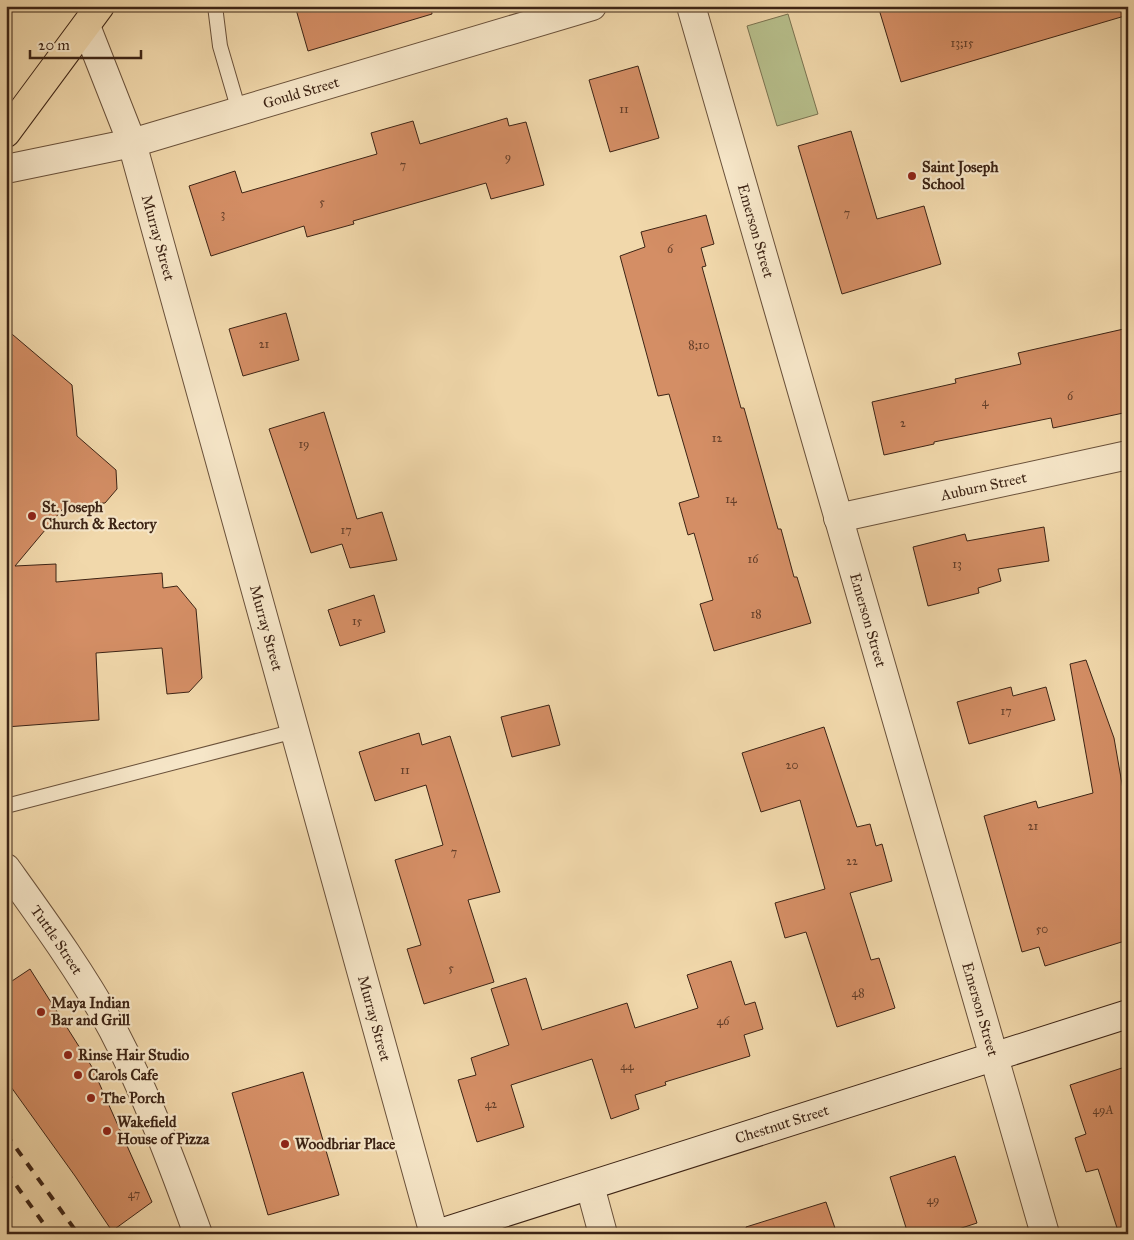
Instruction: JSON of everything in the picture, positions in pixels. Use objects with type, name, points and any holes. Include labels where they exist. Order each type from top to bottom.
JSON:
[{"type":"main road","points":[[6,133],[93,16]]},
{"type":"street","name":"Gould Street","points":[[6,169],[132,143],[592,6]]},
{"type":"street","name":"Emerson Street","points":[[690,6],[1045,1234]]},
{"type":"street","name":"Murray Street","points":[[93,16],[132,143],[435,1234]]},
{"type":"street","name":"Auburn Street","points":[[838,518],[1128,455]]},
{"type":"street","name":"Tuttle Street","points":[[6,868],[77,968],[113,1031],[169,1154],[198,1234]]},
{"type":"street","name":"Chestnut Street","points":[[435,1234],[1128,1014]]},
{"type":"street","points":[[590,1186],[603,1234]]},
{"type":"lane","points":[[215,6],[220,46],[239,111]]},
{"type":"lane","points":[[6,806],[295,732]]},
{"type":"green space","points":[[788,14],[818,114],[777,126],[747,26]]},
{"type":"building","points":[[295,6],[431,6],[432,14],[308,51]]},
{"type":"building","points":[[878,6],[1128,6],[1128,15],[901,82]]},
{"type":"building","points":[[638,66],[659,138],[610,152],[589,80]]},
{"type":"building","points":[[507,118],[509,126],[526,122],[544,185],[491,199],[486,183],[353,221],[354,224],[307,237],[304,226],[211,256],[189,186],[235,171],[242,193],[377,154],[371,133],[413,121],[420,144]]},
{"type":"building","points":[[851,131],[877,219],[924,206],[941,264],[842,294],[798,146]]},
{"type":"building","points":[[706,215],[714,244],[701,248],[706,266],[702,267],[741,408],[744,408],[778,529],[781,529],[794,577],[797,577],[811,623],[714,651],[700,604],[713,600],[694,533],[688,535],[679,503],[699,497],[669,394],[658,396],[620,256],[645,247],[641,232]]},
{"type":"building","points":[[286,313],[299,360],[243,376],[229,329]]},
{"type":"building","points":[[1128,328],[1128,412],[1053,428],[1051,418],[934,442],[934,444],[884,455],[872,402],[956,383],[955,379],[1021,364],[1018,353]]},
{"type":"building","name":"St. Joseph Church & Rectory","points":[[6,329],[72,385],[77,436],[116,470],[117,489],[105,503],[66,505],[15,566],[56,564],[56,582],[162,573],[163,588],[177,586],[196,609],[202,678],[189,692],[167,694],[162,648],[96,653],[99,720],[6,727]]},
{"type":"building","points":[[324,412],[357,519],[382,512],[397,560],[350,568],[342,544],[311,553],[269,429]]},
{"type":"building","points":[[1044,527],[1049,561],[998,569],[1001,581],[978,588],[979,593],[928,606],[913,547],[965,534],[967,541]]},
{"type":"building","points":[[374,595],[385,632],[340,646],[328,610]]},
{"type":"building","points":[[1086,660],[1114,738],[1128,818],[1128,940],[1045,966],[1039,947],[1022,952],[984,816],[1036,801],[1038,808],[1093,793],[1070,664]]},
{"type":"building","points":[[1011,687],[1013,696],[1046,687],[1055,720],[969,744],[957,702]]},
{"type":"building","points":[[549,705],[560,745],[512,757],[501,717]]},
{"type":"building","points":[[824,727],[857,827],[870,824],[876,846],[882,844],[892,881],[850,893],[871,960],[879,958],[895,1008],[837,1027],[806,932],[785,938],[775,903],[825,889],[800,800],[761,812],[742,753]]},
{"type":"building","points":[[419,733],[422,745],[450,736],[500,892],[468,900],[494,982],[424,1004],[407,949],[421,945],[395,860],[443,845],[426,785],[375,801],[359,752]]},
{"type":"building","points":[[731,961],[745,1005],[755,1002],[763,1029],[744,1035],[750,1056],[665,1082],[666,1085],[635,1095],[639,1109],[611,1119],[592,1059],[511,1085],[524,1127],[477,1142],[458,1080],[476,1075],[471,1058],[509,1045],[491,989],[526,978],[542,1030],[627,1003],[635,1028],[698,1008],[687,975]]},
{"type":"building","points":[[30,969],[92,1067],[152,1202],[112,1231],[6,1080],[6,985]]},
{"type":"building","points":[[1128,1066],[1128,1234],[1119,1234],[1098,1169],[1086,1172],[1075,1138],[1086,1134],[1070,1085]]},
{"type":"building","name":"Woodbriar Place","points":[[303,1072],[339,1195],[268,1215],[232,1093]]},
{"type":"building","points":[[955,1156],[977,1223],[943,1234],[908,1234],[890,1177]]},
{"type":"building","points":[[826,1202],[837,1234],[747,1234],[746,1227]]},
{"type":"railway","points":[[6,1134],[78,1234]]},
{"type":"railway","points":[[6,1171],[51,1234]]},
{"type":"place","name":"Saint Joseph School","points":[[912,176]]},
{"type":"place","name":"St. Joseph Church & Rectory","points":[[32,516]]},
{"type":"place","name":"Maya Indian Bar and Grill","points":[[41,1012]]},
{"type":"place","name":"Rinse Hair Studio","points":[[68,1055]]},
{"type":"place","name":"Carols Cafe","points":[[78,1075]]},
{"type":"place","name":"The Porch","points":[[91,1098]]},
{"type":"place","name":"Wakefield House of Pizza","points":[[107,1131]]},
{"type":"place","name":"Woodbriar Place","points":[[285,1144]]}]
